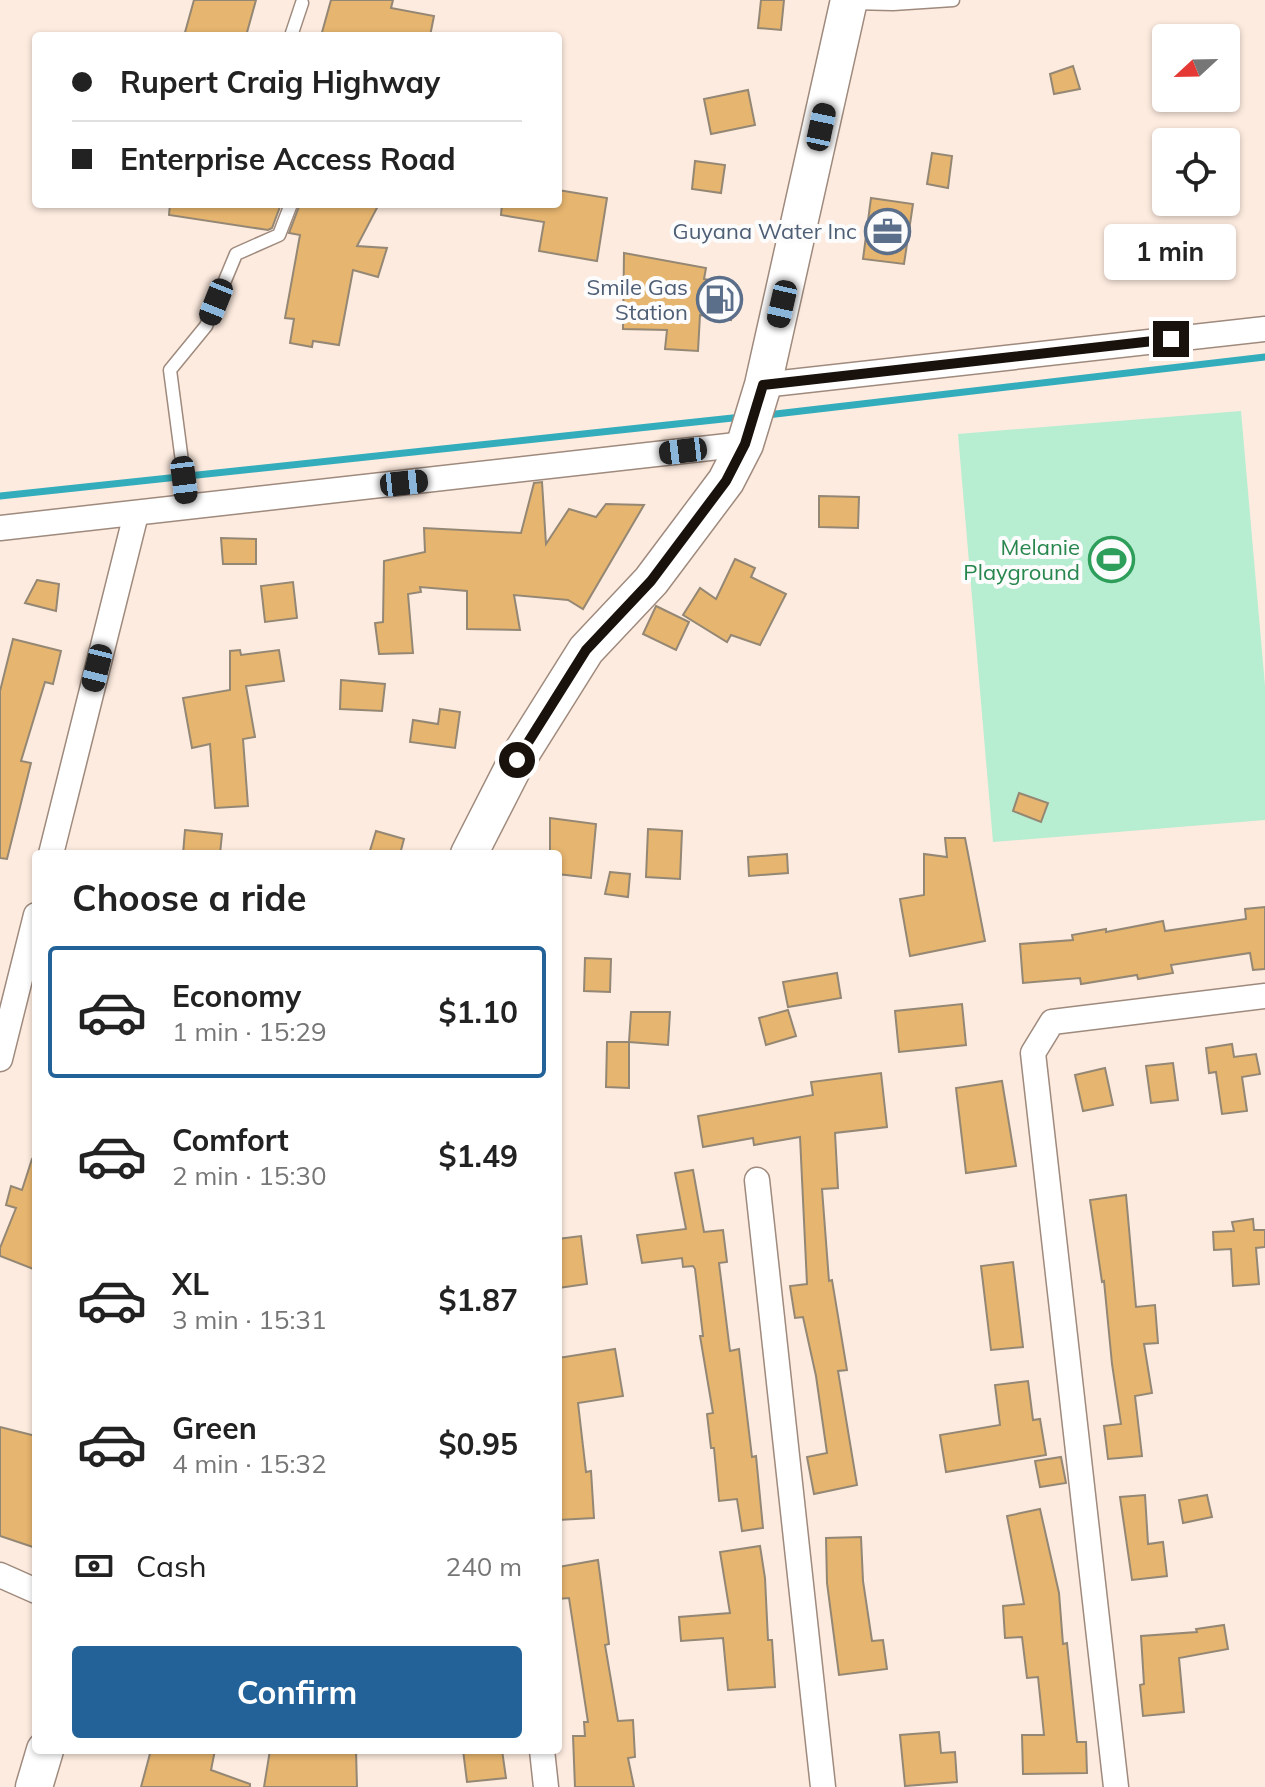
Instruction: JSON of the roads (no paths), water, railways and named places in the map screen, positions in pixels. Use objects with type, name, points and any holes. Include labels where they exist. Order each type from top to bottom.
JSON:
[{"type":"main road","points":[[471,850],[517,760],[586,650],[651,581],[726,481],[745,444],[763,385],[849,1]]},
{"type":"main road","points":[[34,1787],[44,1754]]},
{"type":"street","points":[[763,385],[1265,329]]},
{"type":"street","points":[[0,528],[745,444]]},
{"type":"street","points":[[52,850],[136,514]]},
{"type":"street","points":[[0,1059],[32,931]]},
{"type":"street","points":[[1116,1787],[1033,1053],[1052,1022],[1265,996]]},
{"type":"street","points":[[757,1180],[823,1787]]},
{"type":"street","points":[[0,1575],[32,1589]]},
{"type":"street","points":[[542,1754],[546,1787]]},
{"type":"lane","points":[[849,1],[893,4],[953,0]]},
{"type":"lane","points":[[292,32],[302,3]]},
{"type":"lane","points":[[188,507],[170,370],[206,326],[236,254],[279,235],[289,208]]},
{"type":"waterway","points":[[767,415],[1265,357]]},
{"type":"waterway","points":[[0,496],[742,417]]},
{"type":"place","name":"Guyana Water Inc","points":[[888,231]]},
{"type":"place","name":"Smile Gas Station","points":[[719,300]]},
{"type":"place","name":"Melanie Playground","points":[[1111,560]]}]
